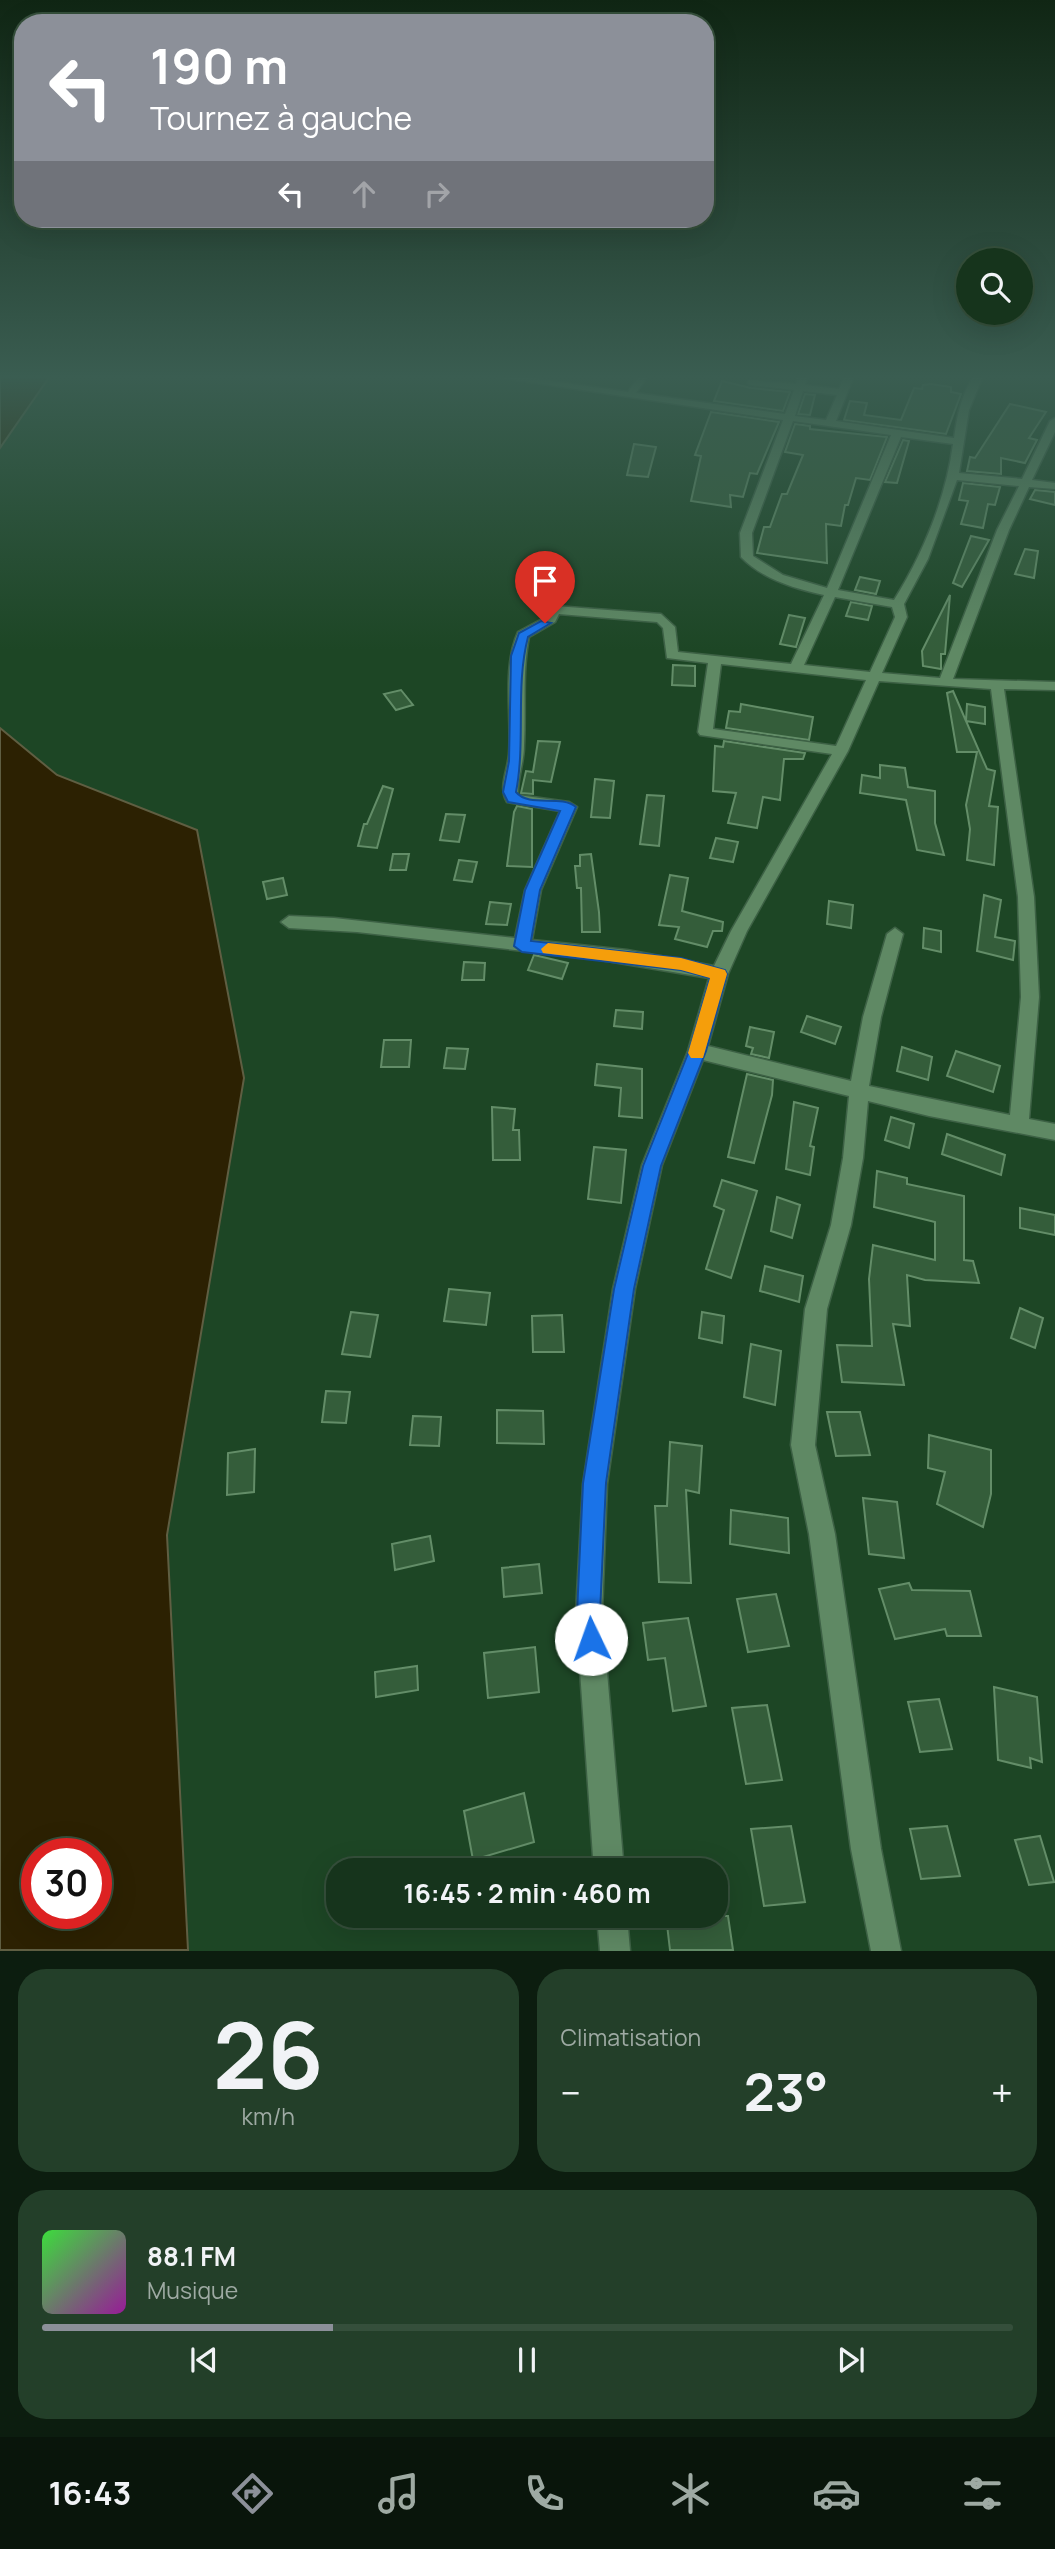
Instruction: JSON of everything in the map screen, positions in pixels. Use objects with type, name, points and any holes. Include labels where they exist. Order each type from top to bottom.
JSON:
[{"type":"street","points":[[773,467],[746,533],[747,558],[774,576],[832,593],[898,604]]},
{"type":"street","points":[[795,670],[832,593],[883,467]]},
{"type":"street","points":[[608,1858],[589,1613],[594,1483],[624,1289],[652,1166],[698,1051],[719,974],[739,931],[841,751],[901,617],[898,604],[911,584],[955,467]]},
{"type":"street","points":[[946,683],[999,542],[1034,467]]},
{"type":"street","points":[[953,476],[1055,486]]},
{"type":"street","points":[[522,946],[533,890],[569,807],[512,799],[510,792],[516,761],[517,656],[523,635],[551,619],[555,610],[572,614],[662,618],[669,627],[672,655],[873,678],[997,686],[1055,686]]},
{"type":"street","points":[[715,659],[705,732],[841,751]]},
{"type":"street","points":[[997,686],[1026,897],[1030,997],[1019,1125]]},
{"type":"street","points":[[289,922],[333,922],[387,932],[681,964],[719,974]]},
{"type":"street","points":[[886,1951],[866,1849],[822,1534],[803,1445],[816,1309],[841,1225],[853,1158],[859,1089],[872,1017],[895,934]]},
{"type":"street","points":[[698,1051],[929,1108],[1055,1132]]},
{"type":"street","points":[[613,1928],[615,1951]]},
{"type":"shaded area","points":[[0,728],[57,775],[197,830],[244,1078],[167,1535],[188,1950],[0,1950]]},
{"type":"building","points":[[629,467],[651,467],[648,477],[627,475]]},
{"type":"building","points":[[699,467],[760,467],[757,474],[750,473],[743,497],[730,495],[731,507],[691,501]]},
{"type":"building","points":[[798,467],[875,467],[870,480],[856,478],[848,505],[845,505],[841,526],[826,524],[827,563],[757,553],[764,527],[770,527],[782,494],[787,494]]},
{"type":"building","points":[[891,467],[902,467],[897,483],[885,482]]},
{"type":"building","points":[[968,467],[1001,467],[1001,474],[967,471]]},
{"type":"building","points":[[963,483],[1000,487],[995,505],[988,504],[983,528],[961,524],[968,501],[959,500]]},
{"type":"building","points":[[1035,490],[1055,492],[1055,505],[1030,499]]},
{"type":"building","points":[[971,536],[989,540],[962,587],[953,583]]},
{"type":"building","points":[[1025,549],[1038,551],[1034,578],[1015,574]]},
{"type":"building","points":[[860,577],[880,581],[876,594],[855,590]]},
{"type":"building","points":[[950,595],[945,654],[941,654],[941,669],[923,666],[922,651]]},
{"type":"building","points":[[851,602],[872,606],[868,620],[846,616]]},
{"type":"building","points":[[789,615],[805,618],[796,647],[780,644]]},
{"type":"building","points":[[673,665],[695,666],[695,686],[672,685]]},
{"type":"building","points":[[401,690],[413,705],[396,710],[384,694]]},
{"type":"building","points":[[953,691],[987,769],[995,771],[989,806],[998,807],[994,865],[967,860],[970,829],[966,805],[977,752],[957,752],[947,693]]},
{"type":"building","points":[[741,704],[813,717],[809,740],[726,728],[729,711],[740,712]]},
{"type":"building","points":[[967,704],[985,707],[985,724],[966,721]]},
{"type":"building","points":[[538,741],[560,742],[551,782],[533,780],[533,794],[521,793],[526,771],[533,772]]},
{"type":"building","points":[[724,741],[805,753],[803,759],[784,759],[780,800],[763,797],[757,828],[728,823],[736,793],[713,791],[715,746],[723,747]]},
{"type":"building","points":[[880,765],[905,768],[908,787],[935,791],[935,823],[944,855],[917,850],[906,800],[860,793],[862,775],[880,778]]},
{"type":"building","points":[[595,779],[614,781],[610,818],[591,817]]},
{"type":"building","points":[[383,786],[393,789],[377,848],[358,846],[364,824],[367,824]]},
{"type":"building","points":[[647,795],[664,796],[659,846],[640,844]]},
{"type":"building","points":[[517,806],[532,809],[532,867],[507,866]]},
{"type":"building","points":[[446,814],[465,815],[459,842],[440,840]]},
{"type":"building","points":[[716,838],[738,842],[733,862],[710,858]]},
{"type":"building","points":[[393,854],[409,854],[406,870],[390,870]]},
{"type":"building","points":[[591,854],[600,932],[582,932],[581,888],[577,888],[575,866],[580,866],[580,855]]},
{"type":"building","points":[[459,860],[477,862],[472,882],[454,880]]},
{"type":"building","points":[[670,875],[688,878],[682,911],[723,922],[722,931],[713,931],[707,947],[675,939],[679,927],[659,925]]},
{"type":"building","points":[[283,878],[287,895],[267,899],[263,882]]},
{"type":"building","points":[[984,895],[1001,900],[995,937],[1015,941],[1013,960],[977,951]]},
{"type":"building","points":[[829,901],[853,905],[851,928],[827,924]]},
{"type":"building","points":[[490,902],[511,904],[507,925],[486,924]]},
{"type":"building","points":[[924,928],[941,931],[941,952],[923,948]]},
{"type":"building","points":[[534,955],[568,963],[562,979],[528,970]]},
{"type":"building","points":[[464,962],[485,963],[484,980],[462,980]]},
{"type":"building","points":[[616,1010],[643,1012],[642,1029],[614,1026]]},
{"type":"building","points":[[807,1016],[841,1027],[835,1044],[801,1032]]},
{"type":"building","points":[[750,1027],[774,1032],[769,1058],[751,1054],[753,1048],[746,1046]]},
{"type":"building","points":[[384,1040],[411,1040],[409,1067],[381,1067]]},
{"type":"building","points":[[902,1047],[932,1057],[928,1080],[897,1071]]},
{"type":"building","points":[[447,1048],[468,1049],[465,1069],[444,1068]]},
{"type":"building","points":[[956,1051],[1000,1066],[993,1092],[947,1076]]},
{"type":"building","points":[[597,1064],[642,1069],[642,1118],[619,1116],[621,1088],[595,1085]]},
{"type":"building","points":[[747,1074],[773,1080],[772,1095],[754,1163],[728,1157]]},
{"type":"building","points":[[794,1102],[818,1108],[810,1146],[814,1147],[810,1175],[786,1169]]},
{"type":"building","points":[[492,1107],[515,1109],[513,1130],[519,1130],[520,1160],[493,1160]]},
{"type":"building","points":[[891,1117],[914,1124],[909,1148],[885,1140]]},
{"type":"building","points":[[947,1134],[1005,1155],[1001,1175],[942,1154]]},
{"type":"building","points":[[594,1147],[626,1150],[621,1203],[588,1199]]},
{"type":"building","points":[[877,1171],[907,1178],[907,1184],[964,1196],[964,1260],[973,1261],[979,1283],[925,1280],[907,1275],[910,1326],[893,1324],[904,1385],[842,1382],[837,1345],[872,1346],[869,1279],[873,1245],[935,1260],[935,1222],[874,1207]]},
{"type":"building","points":[[722,1180],[757,1191],[731,1278],[706,1269],[724,1210],[714,1206]]},
{"type":"building","points":[[777,1197],[800,1205],[792,1238],[771,1231]]},
{"type":"building","points":[[1020,1208],[1055,1215],[1055,1235],[1020,1228]]},
{"type":"building","points":[[765,1266],[803,1276],[799,1302],[760,1291]]},
{"type":"building","points":[[449,1289],[490,1293],[486,1325],[444,1321]]},
{"type":"building","points":[[1020,1308],[1043,1318],[1035,1348],[1011,1338]]},
{"type":"building","points":[[351,1312],[378,1315],[370,1357],[342,1354]]},
{"type":"building","points":[[702,1312],[724,1316],[722,1343],[699,1338]]},
{"type":"building","points":[[562,1315],[564,1352],[533,1352],[532,1316]]},
{"type":"building","points":[[751,1344],[781,1351],[775,1405],[744,1397]]},
{"type":"building","points":[[326,1391],[350,1392],[346,1423],[322,1422]]},
{"type":"building","points":[[497,1410],[543,1411],[544,1444],[497,1443]]},
{"type":"building","points":[[827,1412],[860,1412],[870,1455],[836,1456]]},
{"type":"building","points":[[413,1416],[441,1417],[439,1446],[410,1445]]},
{"type":"building","points":[[929,1435],[991,1450],[991,1494],[983,1527],[937,1504],[945,1472],[928,1468]]},
{"type":"building","points":[[670,1442],[702,1446],[699,1493],[686,1490],[691,1583],[659,1582],[655,1506],[667,1506]]},
{"type":"building","points":[[255,1449],[254,1492],[227,1495],[228,1453]]},
{"type":"building","points":[[863,1498],[897,1502],[904,1558],[869,1554]]},
{"type":"building","points":[[731,1510],[788,1518],[789,1553],[730,1544]]},
{"type":"building","points":[[430,1536],[434,1561],[395,1570],[392,1544]]},
{"type":"building","points":[[539,1564],[542,1593],[504,1597],[502,1568]]},
{"type":"building","points":[[909,1583],[912,1590],[970,1591],[981,1636],[947,1636],[945,1629],[895,1639],[879,1589]]},
{"type":"building","points":[[776,1594],[789,1646],[748,1652],[737,1599]]},
{"type":"building","points":[[688,1618],[706,1706],[673,1711],[665,1658],[648,1660],[643,1623]]},
{"type":"building","points":[[535,1647],[539,1692],[488,1698],[484,1653]]},
{"type":"building","points":[[417,1666],[418,1690],[376,1697],[375,1672]]},
{"type":"building","points":[[994,1687],[1037,1697],[1042,1762],[1030,1758],[1031,1768],[998,1760]]},
{"type":"building","points":[[939,1699],[952,1749],[920,1752],[908,1702]]},
{"type":"building","points":[[767,1705],[782,1780],[746,1784],[732,1708]]},
{"type":"building","points":[[524,1793],[534,1842],[473,1858],[464,1811]]},
{"type":"building","points":[[791,1826],[805,1902],[764,1906],[751,1829]]},
{"type":"building","points":[[947,1826],[960,1876],[921,1879],[910,1829]]},
{"type":"building","points":[[1040,1836],[1054,1882],[1029,1885],[1015,1840]]},
{"type":"building","points":[[728,1916],[733,1950],[670,1950],[667,1928],[728,1928]]},
{"type":"slow traffic","points":[[548,949],[681,964],[719,974],[697,1053]]},
{"type":"route","points":[[545,623],[523,635],[517,656],[516,761],[510,792],[512,799],[520,802],[569,807],[533,890],[522,946],[681,964],[719,974],[698,1051],[652,1166],[624,1289],[594,1483],[589,1613],[591,1639]]}]
